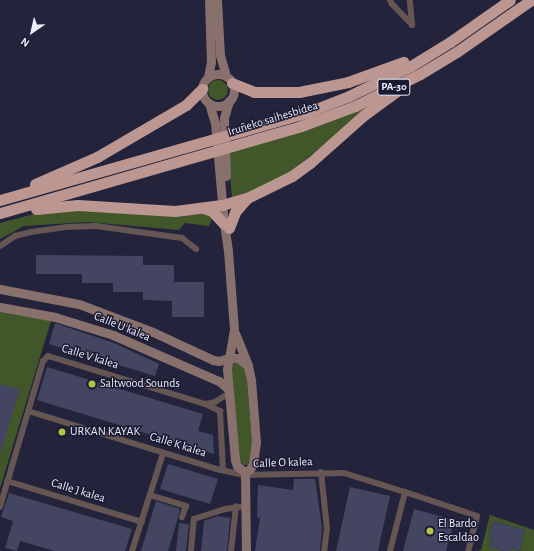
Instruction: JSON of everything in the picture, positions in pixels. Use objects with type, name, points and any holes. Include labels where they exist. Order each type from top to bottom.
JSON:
[{"type":"highway","name":"Iruñeko saihesbidea","points":[[0,200],[200,144],[301,126],[356,106],[420,74],[458,51],[531,0]]},
{"type":"highway","points":[[229,80],[254,92],[270,93],[299,92],[348,82],[390,68],[410,59],[472,20],[506,2]]},
{"type":"highway","name":"Iruñeko saihesbidea","points":[[0,213],[199,155],[308,112],[384,79],[450,42],[506,2]]},
{"type":"highway","points":[[0,218],[46,207],[78,205],[175,211],[202,208],[247,198],[292,176],[319,155],[364,115],[420,74]]},
{"type":"highway","points":[[0,196],[44,181],[97,157],[186,105],[202,89]]},
{"type":"highway","points":[[202,208],[212,211],[227,226],[247,198]]},
{"type":"street","points":[[208,0],[211,53],[208,77],[202,89],[202,94],[209,103],[216,123],[219,160],[227,203]]},
{"type":"street","points":[[217,0],[220,56],[233,93],[224,118],[223,129],[228,251],[234,329],[227,369],[234,460],[237,466],[245,473],[246,551]]},
{"type":"street","points":[[390,0],[412,25],[410,0]]},
{"type":"street","points":[[208,77],[217,74],[229,80]]},
{"type":"street","points":[[209,103],[217,106],[229,101]]},
{"type":"street","points":[[0,246],[15,236],[31,232],[66,227],[96,226],[182,238],[196,249]]},
{"type":"street","name":"Calle U kalea","points":[[0,289],[79,304],[147,329],[213,360],[219,361],[229,358]]},
{"type":"street","name":"Calle U kalea","points":[[0,307],[55,317],[113,335],[219,381],[228,392]]},
{"type":"street","points":[[234,329],[248,366],[256,442],[253,464],[245,473]]},
{"type":"street","name":"Calle V kalea","points":[[28,411],[43,361],[48,356],[205,404],[220,411],[223,470]]},
{"type":"street","points":[[229,358],[238,358],[248,366]]},
{"type":"street","points":[[205,404],[214,402],[228,392]]},
{"type":"street","points":[[0,507],[28,411]]},
{"type":"street","name":"Calle K kalea","points":[[28,411],[223,470],[245,473]]},
{"type":"street","points":[[132,551],[164,452]]},
{"type":"street","name":"Calle O kalea","points":[[321,472],[327,528],[324,551]]},
{"type":"street","name":"Calle O kalea","points":[[245,473],[344,473],[477,516],[468,551]]},
{"type":"street","name":"Calle J kalea","points":[[7,481],[142,522]]},
{"type":"street","points":[[390,551],[405,492]]},
{"type":"street","points":[[150,495],[186,506],[182,517]]},
{"type":"street","points":[[191,551],[194,519],[236,506],[246,506]]},
{"type":"street","points":[[231,551],[236,506]]},
{"type":"green space","points":[[218,80],[225,83],[228,90],[225,97],[218,100],[211,97],[208,90],[211,83]]},
{"type":"green space","points":[[369,107],[293,170],[249,193],[232,198],[228,153],[312,128]]},
{"type":"green space","points":[[88,209],[177,215],[204,213],[212,218],[209,226],[185,223],[179,230],[88,222],[24,226],[0,239],[0,223],[49,210]]},
{"type":"green space","points":[[0,312],[51,321],[0,488]]},
{"type":"green space","points":[[240,361],[246,371],[253,452],[248,465],[243,465],[239,459],[230,375],[234,363]]},
{"type":"green space","points":[[490,515],[534,530],[534,551],[520,551],[525,530],[493,521],[489,537],[492,538],[489,547],[504,551],[477,551],[481,550]]},
{"type":"green space","points":[[511,548],[520,551],[510,551]]},
{"type":"building","points":[[36,255],[143,256],[143,265],[174,265],[174,282],[204,282],[204,317],[172,317],[172,301],[143,300],[143,292],[113,292],[113,283],[82,283],[82,274],[36,274]]},
{"type":"building","points":[[55,323],[114,343],[159,364],[155,376],[49,344]]},
{"type":"building","points":[[47,367],[203,414],[198,431],[213,435],[214,454],[37,400]]},
{"type":"building","points":[[0,384],[20,389],[1,452],[0,452]]},
{"type":"building","points":[[168,464],[218,479],[210,504],[160,489]]},
{"type":"building","points":[[294,479],[315,479],[322,528],[320,551],[255,551],[260,518],[257,517],[258,485],[293,490]]},
{"type":"building","points":[[350,487],[390,496],[378,551],[336,551]]},
{"type":"building","points":[[9,493],[132,529],[125,551],[55,551],[20,541],[17,551],[5,548],[13,521],[1,517]]},
{"type":"building","points":[[156,501],[180,509],[176,525],[168,551],[141,551]]},
{"type":"building","points":[[414,509],[454,520],[446,551],[403,551]]},
{"type":"building","points":[[217,516],[230,518],[227,551],[201,551],[204,521]]},
{"type":"building","points":[[493,521],[525,530],[520,551],[511,548],[510,551],[504,551],[489,547],[492,538],[489,537]]},
{"type":"building","points":[[179,523],[189,524],[186,551],[176,551]]},
{"type":"place","name":"Saltwood Sounds","points":[[92,384]]},
{"type":"place","name":"URKAN KAYAK","points":[[62,432]]},
{"type":"place","name":"El Bardo Escaldao","points":[[430,531]]}]
